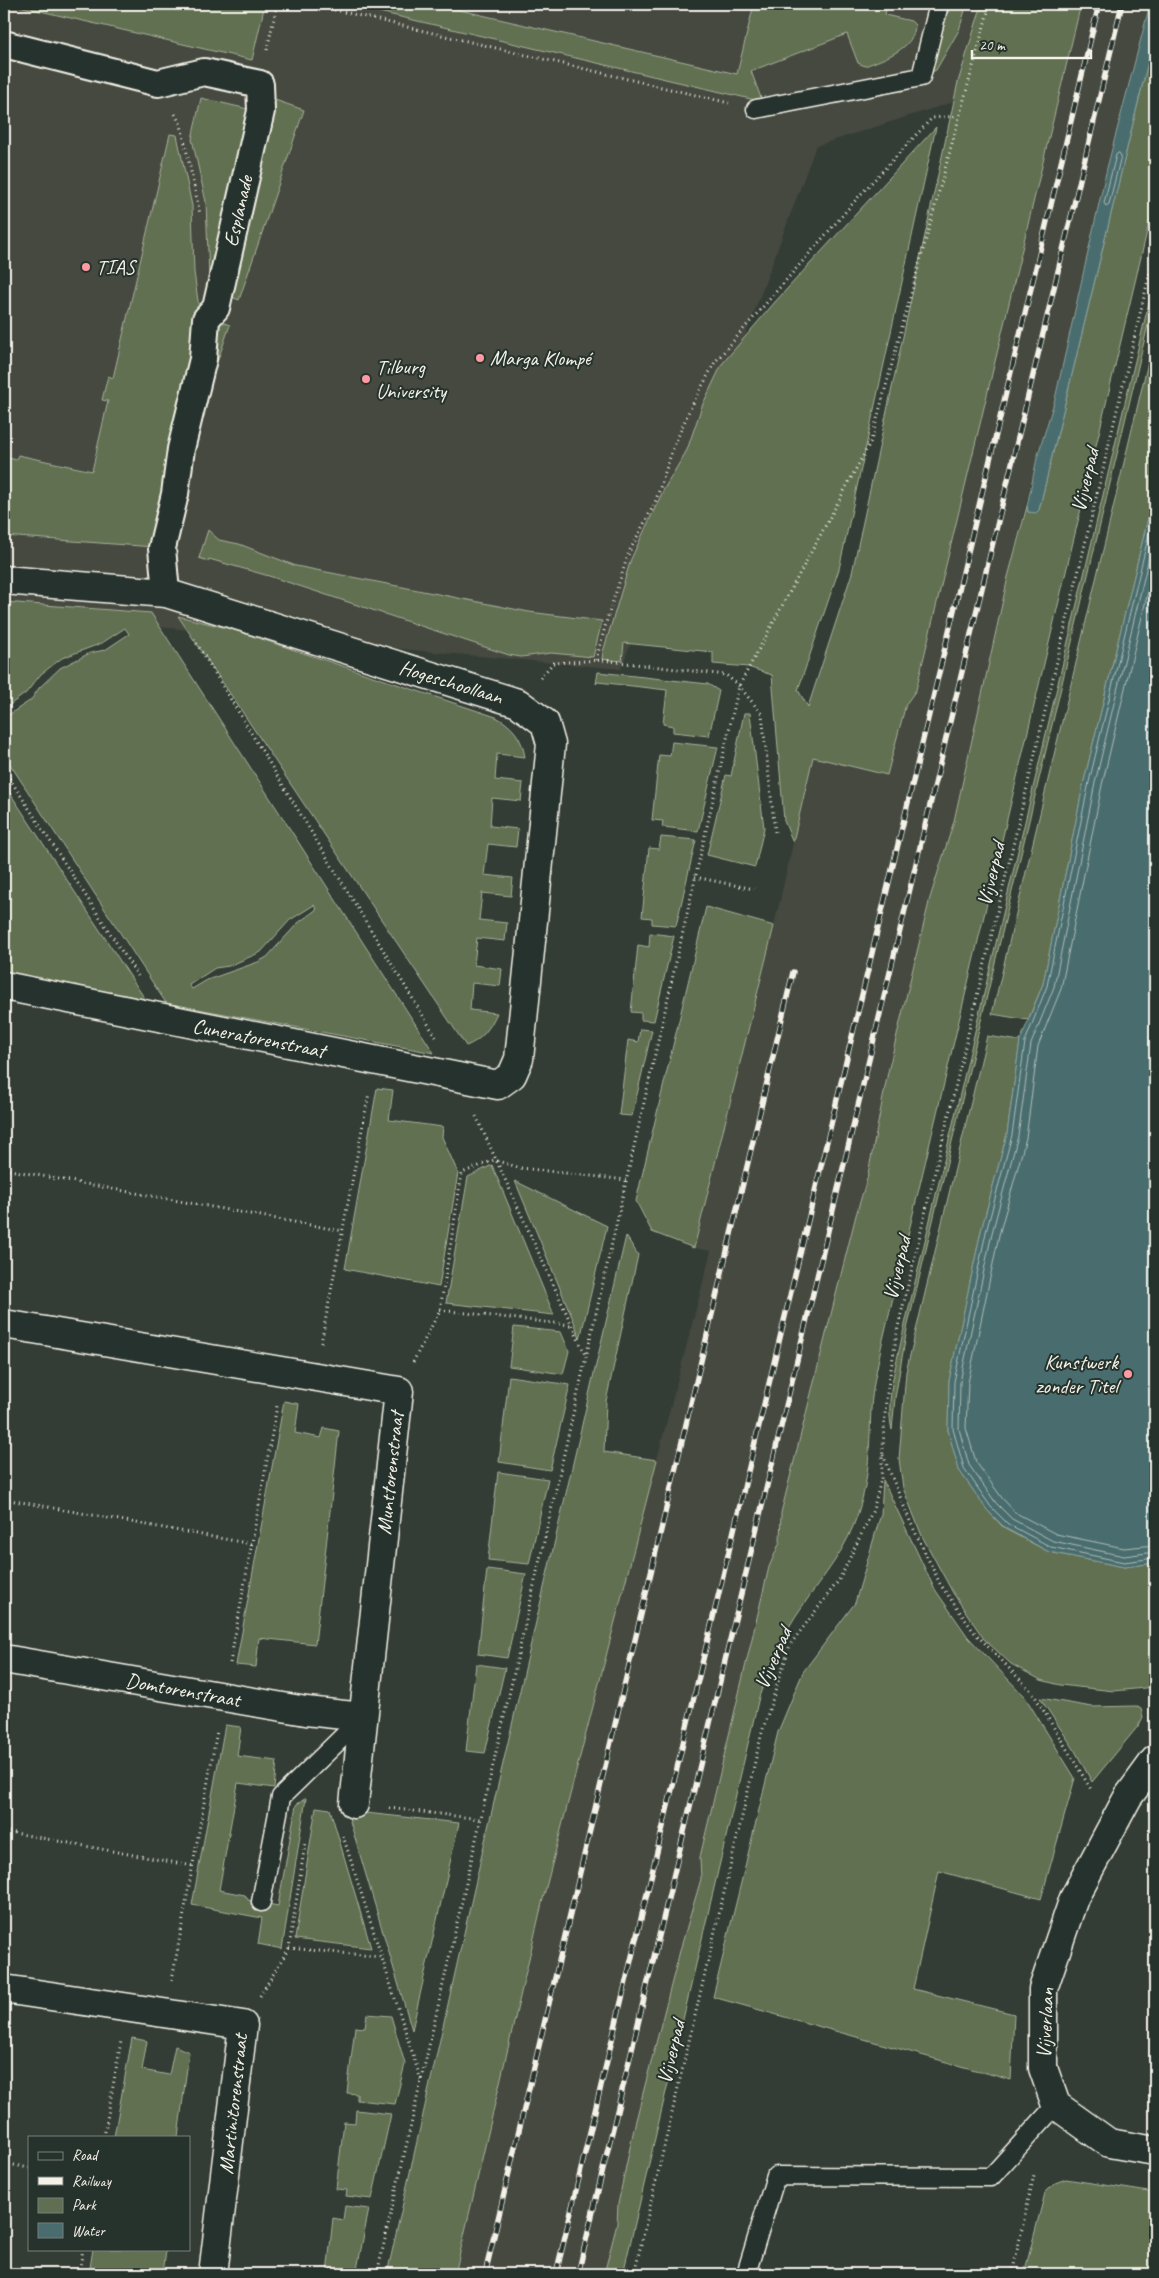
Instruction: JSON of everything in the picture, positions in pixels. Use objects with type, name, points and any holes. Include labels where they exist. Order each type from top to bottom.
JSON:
[{"type":"street","points":[[4,44],[158,83],[204,72],[260,84]]},
{"type":"street","name":"Esplanade","points":[[166,593],[162,548],[176,494],[181,449],[203,359],[206,319],[216,308],[261,111],[260,84]]},
{"type":"street","name":"Hogeschoollaan","points":[[4,580],[166,593],[518,702],[545,723],[551,744],[519,1059],[512,1075]]},
{"type":"street","name":"Cuneratorenstraat","points":[[4,986],[498,1085],[512,1075]]},
{"type":"street","name":"Munttorenstraat","points":[[4,1324],[399,1391],[354,1804]]},
{"type":"street","name":"Domtorenstraat","points":[[4,1659],[306,1711],[363,1717]]},
{"type":"street","name":"Vijverlaan","points":[[1056,2105],[1043,2068],[1043,1990],[1074,1898],[1128,1797],[1155,1760]]},
{"type":"street","name":"Martinitorenstraat","points":[[4,1989],[242,2025],[214,2274]]},
{"type":"street","points":[[1056,2105],[1109,2143],[1155,2151]]},
{"type":"lane","points":[[756,109],[921,77],[939,4]]},
{"type":"lane","points":[[261,1902],[281,1798],[363,1717]]},
{"type":"lane","points":[[746,2274],[776,2176],[991,2176],[1056,2105]]},
{"type":"path","points":[[260,84],[277,4]]},
{"type":"path","points":[[310,4],[756,109]]},
{"type":"path","points":[[377,2274],[738,686],[871,442],[958,116],[990,4]]},
{"type":"path","points":[[158,83],[181,125],[200,217]]},
{"type":"path","points":[[596,660],[629,552],[655,503],[672,450],[689,411],[715,362],[861,194],[932,118],[958,116]]},
{"type":"path","name":"Vijverpad","points":[[634,2274],[762,1732],[774,1690],[790,1645],[839,1580],[856,1548],[873,1510],[881,1480],[886,1399],[898,1327],[1155,251]]},
{"type":"path","points":[[166,593],[460,1078],[494,1160],[586,1356]]},
{"type":"path","points":[[518,702],[553,663],[596,660],[726,675],[762,714],[775,832]]},
{"type":"path","points":[[4,770],[156,1002],[153,1016]]},
{"type":"path","points":[[695,877],[754,889]]},
{"type":"path","points":[[315,1376],[375,1061]]},
{"type":"path","points":[[399,1391],[440,1310],[462,1174],[494,1160],[521,1168],[626,1180]]},
{"type":"path","points":[[4,1169],[343,1231]]},
{"type":"path","points":[[440,1310],[571,1325]]},
{"type":"path","points":[[883,1454],[910,1521],[940,1584],[974,1632],[1033,1693],[1087,1786],[1117,1817]]},
{"type":"path","points":[[4,1499],[252,1544]]},
{"type":"path","points":[[421,2080],[332,1801],[480,1819]]},
{"type":"path","points":[[4,1831],[193,1866]]},
{"type":"path","points":[[242,2025],[289,1948],[306,1836]]},
{"type":"path","points":[[289,1948],[382,1957]]},
{"type":"path","points":[[104,2136],[127,2008]]},
{"type":"path","points":[[4,2163],[28,2168]]},
{"type":"path","points":[[1012,2274],[1034,2173]]},
{"type":"path","points":[[79,2274],[83,2250]]},
{"type":"shaded area","name":"Tilburg University","points":[[4,4],[986,4],[959,100],[816,146],[621,669],[4,613]]},
{"type":"shaded area","points":[[1081,4],[1150,4],[1107,168],[1055,399],[1037,458],[1008,577],[954,821],[930,898],[888,1072],[867,1179],[856,1215],[781,1513],[780,1542],[769,1567],[700,1857],[701,1879],[618,2204],[617,2224],[604,2274],[455,2274],[543,1899],[711,1251],[694,1248],[774,926],[813,756],[887,774],[906,704],[916,690]]},
{"type":"green space","points":[[10,4],[265,4],[252,60]]},
{"type":"green space","points":[[345,4],[434,4],[737,74],[754,4],[887,4],[885,15],[911,21],[915,25],[910,41],[904,47],[889,56],[865,66],[858,63],[847,34],[751,71],[761,98],[755,100]]},
{"type":"green space","points":[[950,4],[967,4],[959,30],[936,70],[897,89],[932,52],[942,32]]},
{"type":"green space","points":[[982,4],[1081,4],[916,690],[906,704],[887,775],[813,757],[793,842],[784,821],[772,675],[748,667],[713,664],[713,652],[624,643],[622,661],[602,659],[603,652],[631,559],[664,489],[687,450],[702,406],[722,364],[775,302],[936,127],[839,569],[798,690],[808,707],[852,573],[958,82]]},
{"type":"green space","points":[[1155,33],[1155,198],[881,1348],[872,1394],[868,1467],[863,1495],[854,1524],[842,1549],[789,1626],[759,1697],[623,2274],[604,2274],[617,2224],[618,2204],[635,2124],[681,1947],[701,1879],[700,1857],[769,1567],[780,1542],[781,1513],[856,1215],[867,1179],[888,1072],[930,898],[954,821],[1008,577],[1027,506],[1028,512],[1039,510]]},
{"type":"green space","points":[[201,98],[256,111],[209,278],[206,202],[192,139]]},
{"type":"green space","points":[[272,99],[304,110],[239,300],[227,295]]},
{"type":"green space","points":[[170,134],[177,135],[192,206],[194,272],[199,308],[154,547],[4,536],[4,457],[17,460],[18,455],[92,471],[108,401],[102,400],[108,376],[113,378]]},
{"type":"green space","points":[[1155,277],[1155,296],[907,1329],[895,1398],[892,1430],[890,1407],[894,1372]]},
{"type":"green space","points":[[221,322],[230,325],[191,438],[213,326],[219,328]]},
{"type":"green space","points":[[1155,333],[1155,490],[1084,781],[1043,984],[1028,1020],[992,1014]]},
{"type":"green space","points":[[208,530],[219,540],[239,544],[296,566],[529,612],[602,621],[593,657],[551,653],[521,657],[509,655],[269,576],[209,559],[208,561],[199,558]]},
{"type":"green space","points":[[4,602],[151,613],[434,1053],[166,1003],[4,755],[4,715],[7,716],[31,700],[39,688],[60,668],[90,653],[105,650],[129,634],[125,628],[102,643],[62,658],[41,674],[26,693],[4,709]],"holes":[[[314,905],[317,909],[298,923],[267,957],[207,980],[192,989],[189,985],[215,968],[229,966],[261,952],[290,920]]]},
{"type":"green space","points":[[178,616],[231,629],[496,717],[516,733],[522,744],[525,757],[497,754],[495,780],[523,783],[521,801],[492,798],[490,826],[518,829],[516,847],[488,844],[484,875],[513,878],[511,896],[482,893],[479,920],[507,923],[505,941],[477,938],[474,965],[502,969],[500,986],[472,983],[470,1010],[497,1013],[488,1028],[477,1040],[466,1046]]},
{"type":"green space","points":[[598,672],[708,684],[719,691],[709,736],[673,732],[673,726],[663,724],[667,690],[598,682],[596,684]]},
{"type":"green space","points":[[744,713],[750,713],[764,828],[755,867],[707,855],[726,775],[731,776]]},
{"type":"green space","points":[[672,742],[718,747],[698,831],[662,827],[663,821],[652,820],[659,755],[670,756]]},
{"type":"green space","points":[[4,784],[145,999],[4,973]]},
{"type":"green space","points":[[661,837],[696,840],[676,926],[652,924],[652,918],[642,917],[649,848],[659,849]]},
{"type":"green space","points":[[706,907],[774,926],[694,1248],[652,1232],[636,1201]]},
{"type":"green space","points":[[650,933],[674,936],[654,1021],[641,1020],[641,1013],[631,1012],[638,945],[649,947]]},
{"type":"green space","points":[[640,1029],[652,1030],[632,1116],[619,1115],[628,1040],[638,1042]]},
{"type":"green space","points":[[987,1036],[1020,1041],[1007,1134],[981,1231],[949,1381],[948,1430],[959,1470],[987,1510],[1005,1529],[1049,1552],[1124,1567],[1155,1563],[1155,1687],[1114,1691],[1060,1685],[1041,1680],[1011,1664],[984,1639],[953,1593],[922,1536],[903,1488],[899,1459],[906,1372]]},
{"type":"green space","points":[[377,1088],[393,1090],[389,1120],[443,1127],[442,1137],[458,1173],[439,1287],[345,1269]]},
{"type":"green space","points":[[492,1165],[554,1315],[446,1303],[468,1177]]},
{"type":"green space","points":[[515,1181],[607,1226],[580,1339],[575,1324]]},
{"type":"green space","points":[[626,1236],[638,1255],[606,1401],[604,1452],[657,1460],[543,1899],[455,2274],[387,2274],[484,1845]]},
{"type":"green space","points":[[514,1327],[561,1332],[569,1351],[563,1374],[509,1366]]},
{"type":"green space","points":[[509,1376],[570,1385],[550,1470],[499,1462]]},
{"type":"green space","points":[[284,1401],[299,1404],[295,1433],[321,1438],[324,1428],[339,1431],[315,1644],[259,1638],[256,1667],[236,1665]]},
{"type":"green space","points":[[498,1472],[548,1479],[529,1564],[488,1560]]},
{"type":"green space","points":[[883,1480],[934,1588],[968,1637],[1025,1697],[1075,1778],[1041,1899],[939,1871],[913,1989],[1014,2014],[1011,2080],[713,1997],[778,1732],[803,1672],[855,1603],[881,1514]]},
{"type":"green space","points":[[487,1569],[526,1574],[507,1658],[478,1654]]},
{"type":"green space","points":[[476,1664],[505,1668],[485,1753],[466,1751]]},
{"type":"green space","points":[[1040,1698],[1092,1707],[1136,1706],[1141,1709],[1143,1717],[1139,1725],[1092,1782],[1074,1749]]},
{"type":"green space","points":[[225,1725],[241,1727],[237,1756],[277,1761],[274,1788],[238,1783],[219,1890],[245,1895],[248,1900],[278,1906],[296,1805],[306,1798],[282,1949],[258,1944],[262,1918],[192,1905]]},
{"type":"green space","points":[[316,1807],[330,1809],[371,1948],[295,1939]]},
{"type":"green space","points":[[347,1811],[459,1823],[412,2030]]},
{"type":"green space","points":[[367,2014],[391,2016],[405,2064],[395,2104],[357,2100],[357,2094],[347,2093],[355,2027],[365,2028]]},
{"type":"green space","points":[[132,2038],[147,2041],[142,2070],[169,2075],[175,2046],[189,2052],[178,2136],[114,2136]]},
{"type":"green space","points":[[356,2110],[391,2114],[372,2199],[346,2196],[347,2190],[336,2189],[344,2122],[355,2123]]},
{"type":"green space","points":[[1066,2179],[1155,2193],[1155,2274],[1024,2274],[1045,2193],[1055,2183]]},
{"type":"green space","points":[[345,2206],[369,2209],[356,2274],[327,2274],[333,2218],[343,2220]]},
{"type":"green space","points":[[93,2250],[166,2250],[163,2274],[89,2274]]},
{"type":"water","points":[[1150,4],[1155,4],[1155,33],[1039,510],[1036,513],[1028,512],[1027,506],[1037,458],[1055,399],[1107,168]]},
{"type":"water","points":[[1155,490],[1155,1563],[1124,1567],[1049,1552],[1005,1528],[987,1510],[959,1470],[948,1430],[949,1381],[981,1231],[1007,1134],[1020,1041],[1043,984],[1084,781]]},
{"type":"railway","points":[[556,2274],[1099,4]]},
{"type":"railway","points":[[578,2274],[1122,4]]},
{"type":"railway","points":[[485,2274],[793,972]]},
{"type":"place","name":"TIAS","points":[[86,267]]},
{"type":"place","name":"Marga Klompé","points":[[480,358]]},
{"type":"place","name":"Tilburg University","points":[[366,379]]},
{"type":"place","name":"Kunstwerk zonder Titel","points":[[1128,1374]]}]
